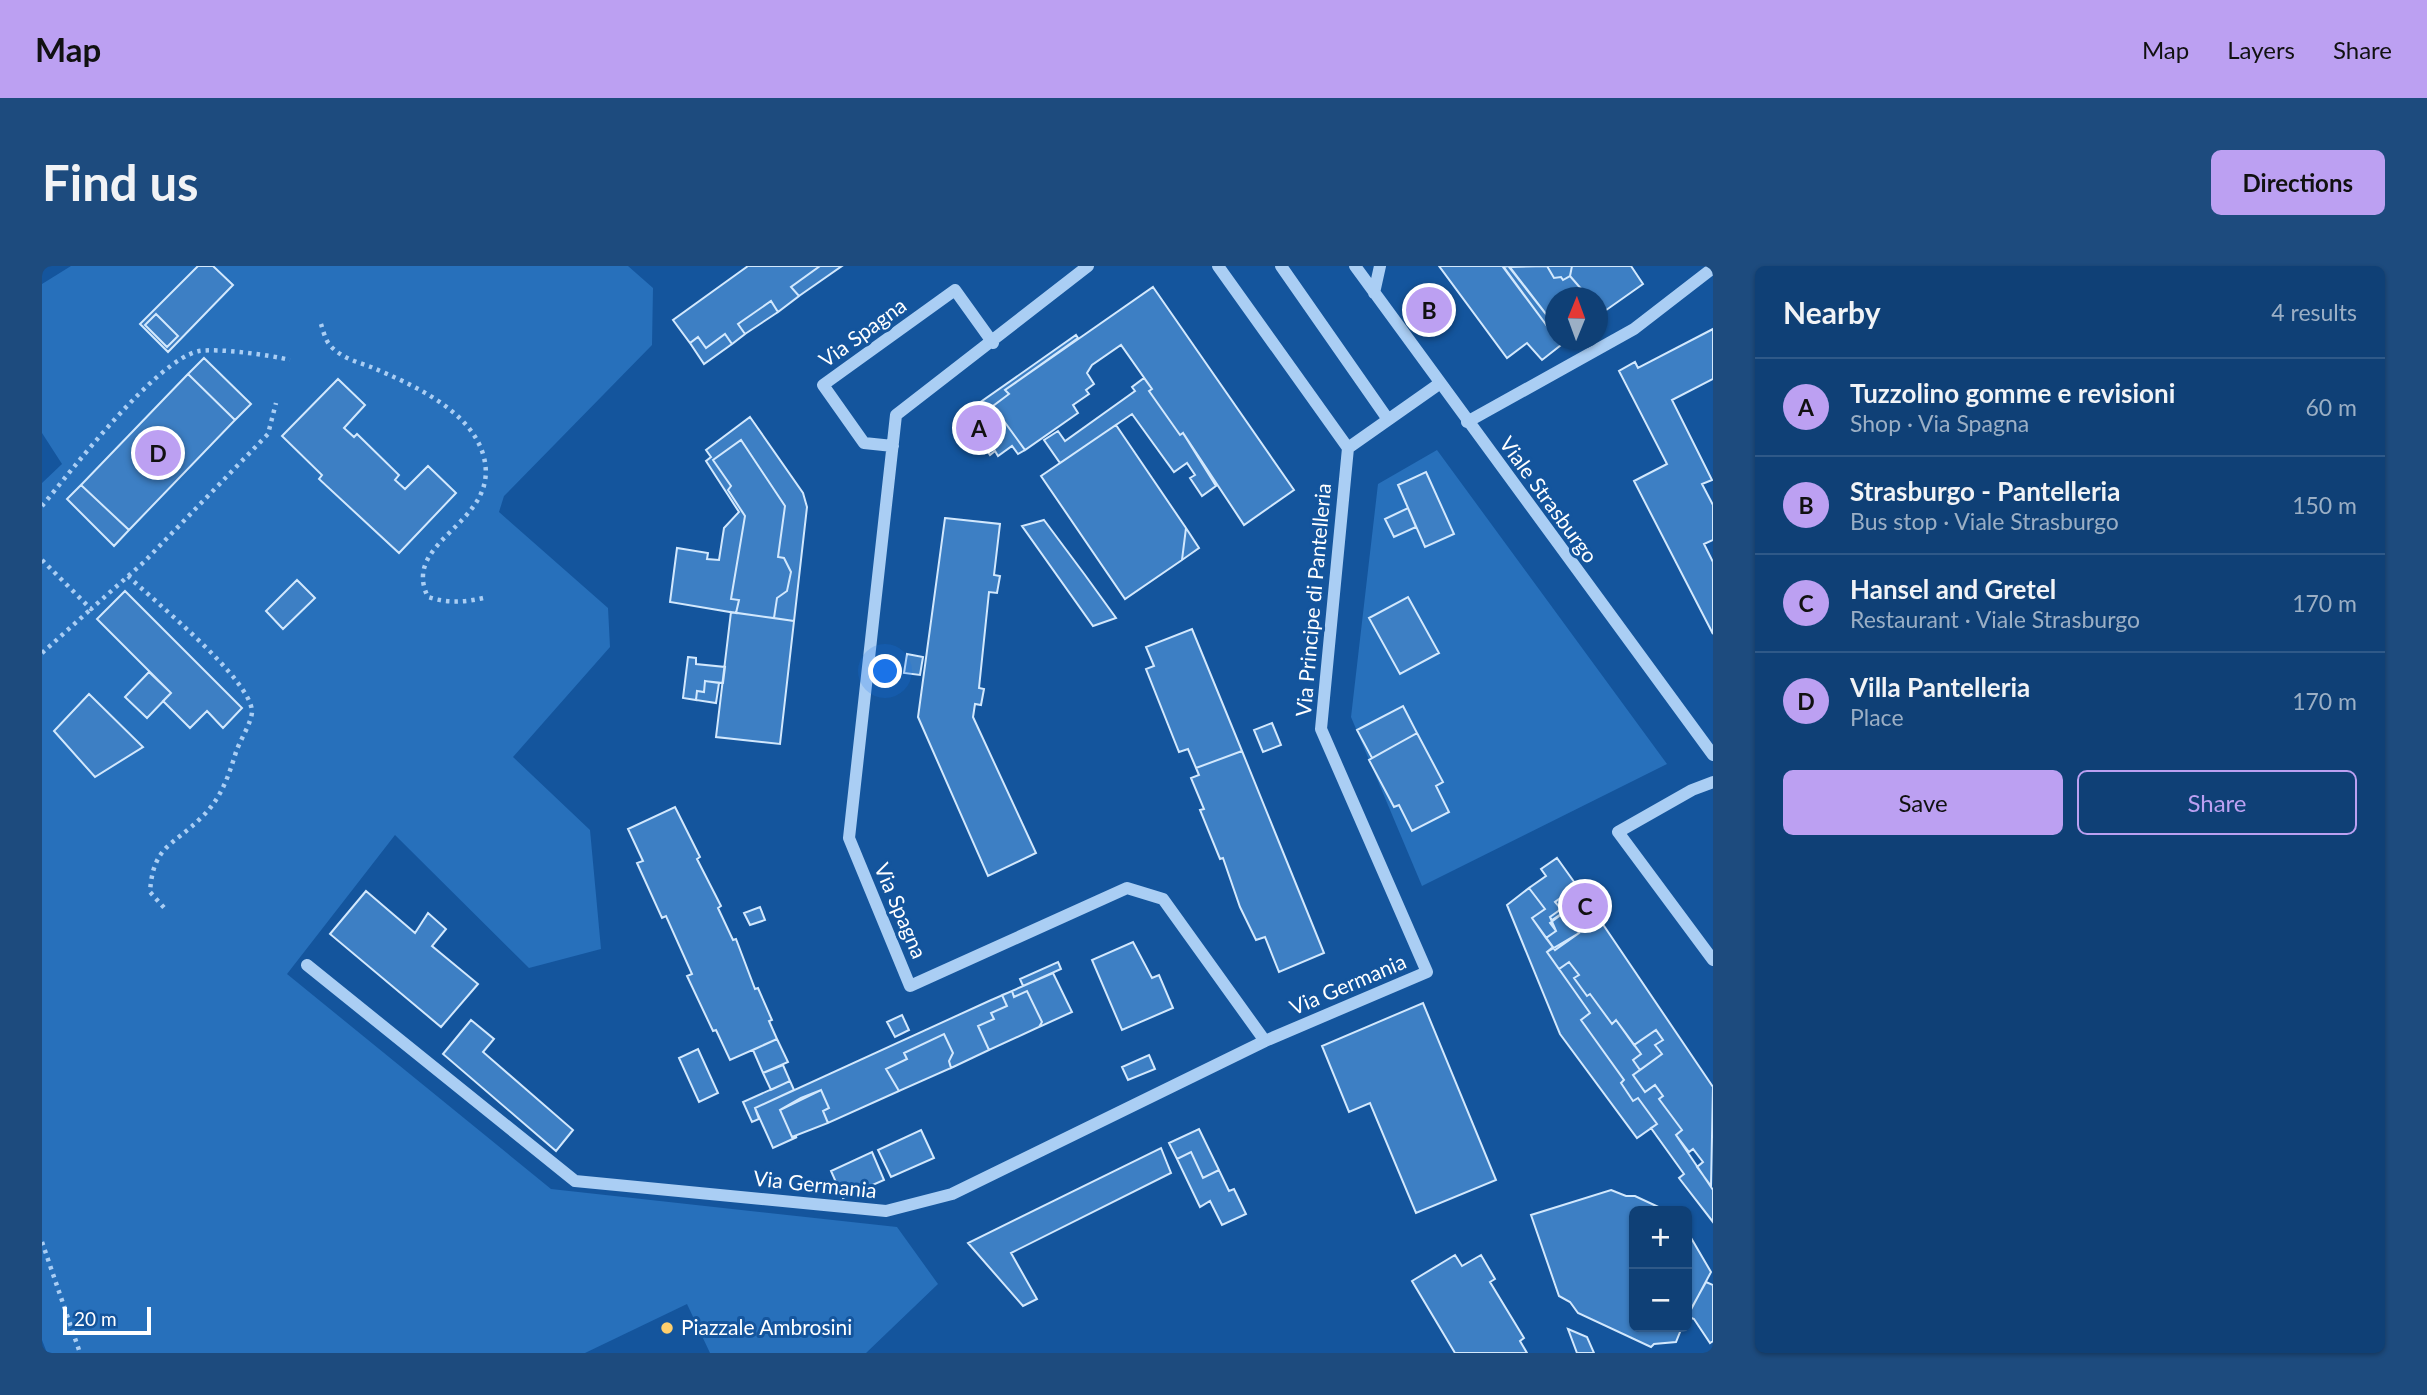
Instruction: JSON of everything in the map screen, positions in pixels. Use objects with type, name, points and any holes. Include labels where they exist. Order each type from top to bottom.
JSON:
[{"type":"street","name":"Via Spagna","points":[[1088,266],[993,343],[896,415],[849,838],[910,986],[1127,888],[1163,899],[1265,1041]]},
{"type":"street","points":[[1219,266],[1348,448],[1439,383]]},
{"type":"street","points":[[1281,266],[1387,418]]},
{"type":"street","name":"Viale Strasburgo","points":[[1355,266],[1713,755]]},
{"type":"street","points":[[1374,293],[1380,266]]},
{"type":"street","points":[[1467,422],[1634,328],[1702,273],[1713,268]]},
{"type":"street","name":"Via Spagna","points":[[893,446],[864,443],[822,385],[955,290],[993,343]]},
{"type":"street","name":"Via Principe di Pantelleria","points":[[1348,448],[1321,729],[1427,972]]},
{"type":"street","points":[[1713,782],[1692,790],[1618,832],[1713,960]]},
{"type":"street","name":"Via Germania","points":[[307,965],[575,1181],[887,1211],[952,1195],[1265,1041],[1427,972]]},
{"type":"path","points":[[321,324],[328,344],[346,358],[401,382],[447,408],[466,426],[483,452],[487,475],[477,503],[422,566],[421,583],[428,597],[442,601],[469,602],[488,597]]},
{"type":"path","points":[[42,506],[126,409],[185,357],[199,351],[215,351],[290,360]]},
{"type":"path","points":[[42,653],[128,576],[268,434],[276,403]]},
{"type":"path","points":[[42,561],[91,610]]},
{"type":"path","points":[[128,576],[218,660],[248,695],[252,714],[220,797],[200,819],[168,844],[151,868],[150,892],[167,911]]},
{"type":"path","points":[[42,1242],[80,1353]]},
{"type":"shaded area","points":[[71,266],[628,266],[653,288],[652,345],[504,496],[499,512],[608,608],[610,647],[513,757],[590,830],[601,949],[529,968],[395,835],[287,974],[551,1189],[897,1227],[938,1284],[866,1353],[710,1353],[687,1304],[585,1353],[47,1353],[42,1340],[42,483],[62,464],[42,433],[42,284]]},
{"type":"shaded area","points":[[1437,450],[1667,764],[1422,886],[1351,717],[1378,484]]},
{"type":"building","points":[[198,266],[213,266],[233,285],[168,352],[140,324]]},
{"type":"building","points":[[748,266],[820,266],[791,287],[799,296],[778,312],[771,301],[738,324],[745,334],[732,344],[725,334],[706,348],[698,337],[690,343],[673,320]]},
{"type":"building","points":[[820,266],[842,266],[799,296],[791,287]]},
{"type":"building","points":[[1439,266],[1503,266],[1545,323],[1545,350],[1555,350],[1542,360],[1527,343],[1507,358]]},
{"type":"building","points":[[1509,266],[1545,313],[1545,323],[1503,267]]},
{"type":"building","points":[[1547,266],[1554,278],[1561,277],[1563,280],[1570,276],[1580,287],[1545,287],[1545,313],[1509,267]]},
{"type":"building","points":[[1547,266],[1572,266],[1570,276],[1563,280],[1561,277],[1554,278]]},
{"type":"building","points":[[1572,266],[1631,266],[1643,284],[1608,309],[1608,287],[1580,287],[1570,276]]},
{"type":"building","points":[[1153,287],[1294,490],[1244,525],[1183,433],[1180,435],[1149,391],[1152,389],[1121,345],[1092,365],[1087,373],[1094,384],[1086,390],[1089,394],[1073,405],[1078,413],[1025,450],[993,406],[1009,394],[1005,390]]},
{"type":"building","points":[[771,301],[778,312],[745,334],[738,324]]},
{"type":"building","points":[[156,314],[178,336],[167,347],[145,325]]},
{"type":"building","points":[[1713,329],[1713,379],[1672,400],[1712,480],[1702,484],[1713,505],[1713,540],[1704,544],[1713,562],[1713,634],[1634,481],[1667,464],[1619,371],[1635,362],[1638,368]]},
{"type":"building","points":[[725,334],[732,344],[704,364],[690,343],[698,337],[706,348]]},
{"type":"building","points":[[1076,335],[1078,338],[1005,390],[1009,394],[993,406],[1025,450],[1018,454],[1012,446],[998,456],[995,451],[990,455],[962,415]]},
{"type":"building","points":[[204,358],[251,404],[235,420],[188,374]]},
{"type":"building","points":[[188,374],[235,420],[129,530],[81,485]]},
{"type":"building","points":[[1144,378],[1152,389],[1149,391],[1180,435],[1183,433],[1216,486],[1202,496],[1190,478],[1195,475],[1187,463],[1174,472],[1132,414],[1060,463],[1044,440],[1058,431],[1065,441],[1135,391],[1132,387]]},
{"type":"building","points":[[338,379],[365,405],[344,428],[354,437],[357,434],[399,475],[395,480],[405,489],[428,466],[456,493],[399,553],[319,479],[322,475],[282,436]]},
{"type":"building","points":[[750,417],[803,493],[807,507],[794,621],[774,618],[777,598],[787,591],[791,572],[784,558],[778,557],[785,506],[741,440],[713,460],[731,486],[728,490],[745,516],[731,599],[739,600],[736,613],[670,602],[677,548],[708,553],[707,559],[719,560],[724,528],[739,512],[706,461],[711,457],[706,450]]},
{"type":"building","points":[[1116,425],[1186,528],[1182,560],[1125,599],[1041,476]]},
{"type":"building","points":[[741,440],[785,506],[778,557],[784,558],[791,572],[787,591],[777,598],[774,618],[736,613],[739,600],[731,599],[745,516],[728,490],[731,486],[713,460]]},
{"type":"building","points":[[1426,472],[1454,534],[1425,547],[1398,485]]},
{"type":"building","points":[[81,485],[129,530],[114,546],[67,499]]},
{"type":"building","points":[[1408,508],[1416,527],[1394,537],[1385,519]]},
{"type":"building","points":[[945,518],[1000,524],[994,575],[1000,576],[997,593],[989,592],[979,688],[984,689],[981,705],[975,704],[973,717],[1036,853],[988,876],[918,717]]},
{"type":"building","points":[[1044,520],[1116,618],[1093,626],[1022,526]]},
{"type":"building","points":[[1186,528],[1199,548],[1182,560]]},
{"type":"building","points":[[297,580],[315,598],[283,629],[266,611]]},
{"type":"building","points":[[125,591],[242,708],[223,728],[207,711],[190,728],[163,701],[171,693],[97,619]]},
{"type":"building","points":[[1408,597],[1439,653],[1400,674],[1369,618]]},
{"type":"building","points":[[731,612],[794,621],[780,744],[716,737]]},
{"type":"building","points":[[1192,629],[1242,751],[1196,768],[1188,749],[1179,752],[1146,669],[1154,666],[1146,647]]},
{"type":"building","points":[[907,654],[923,657],[920,675],[904,673]]},
{"type":"building","points":[[688,657],[696,658],[696,664],[725,667],[723,683],[705,681],[704,692],[697,691],[696,700],[683,698]]},
{"type":"building","points":[[149,672],[171,693],[147,718],[125,697]]},
{"type":"building","points":[[705,681],[719,683],[716,703],[696,700],[697,691],[704,692]]},
{"type":"building","points":[[89,694],[143,747],[95,777],[54,731]]},
{"type":"building","points":[[1403,706],[1417,733],[1372,758],[1357,730]]},
{"type":"building","points":[[1272,723],[1281,745],[1263,752],[1254,730]]},
{"type":"building","points":[[1417,733],[1443,782],[1436,786],[1449,812],[1412,831],[1399,805],[1394,807],[1369,760]]},
{"type":"building","points":[[1242,751],[1324,953],[1279,972],[1265,937],[1256,940],[1240,907],[1223,858],[1220,859],[1200,810],[1204,809],[1191,778],[1199,775],[1196,768]]},
{"type":"building","points":[[675,807],[700,857],[697,859],[721,906],[718,908],[733,940],[736,939],[755,989],[758,988],[777,1039],[730,1060],[687,976],[692,974],[666,916],[662,918],[637,863],[643,861],[628,829]]},
{"type":"building","points":[[1557,858],[1577,886],[1555,902],[1561,909],[1550,917],[1556,931],[1546,938],[1532,918],[1545,909],[1529,888],[1546,876],[1541,869]]},
{"type":"building","points":[[1577,886],[1713,1087],[1711,1186],[1697,1167],[1703,1162],[1693,1149],[1689,1152],[1676,1135],[1682,1130],[1659,1099],[1663,1096],[1655,1085],[1645,1092],[1633,1075],[1662,1054],[1655,1045],[1663,1040],[1656,1030],[1634,1045],[1616,1020],[1612,1024],[1590,994],[1587,996],[1574,978],[1579,975],[1569,962],[1559,969],[1547,952],[1579,933],[1572,924],[1577,919],[1570,908],[1552,920],[1550,917],[1561,909],[1555,902]]},
{"type":"building","points":[[1529,888],[1545,909],[1532,918],[1553,947],[1547,952],[1590,1013],[1581,1020],[1624,1080],[1621,1083],[1633,1101],[1638,1098],[1657,1124],[1637,1138],[1560,1034],[1507,905]]},
{"type":"building","points":[[366,891],[415,933],[428,913],[446,929],[432,946],[478,984],[441,1027],[330,934]]},
{"type":"building","points":[[760,907],[765,920],[750,925],[744,913]]},
{"type":"building","points":[[1570,908],[1577,919],[1572,924],[1579,933],[1555,950],[1546,938],[1556,931],[1550,923]]},
{"type":"building","points":[[1133,942],[1152,978],[1159,975],[1173,1008],[1122,1030],[1092,960]]},
{"type":"building","points":[[1058,962],[1061,969],[1023,986],[1020,979]]},
{"type":"building","points":[[1569,962],[1579,975],[1574,978],[1587,996],[1590,994],[1612,1024],[1616,1020],[1641,1054],[1633,1060],[1640,1070],[1633,1075],[1645,1092],[1655,1085],[1663,1096],[1659,1099],[1682,1130],[1676,1135],[1713,1190],[1713,1222],[1679,1178],[1684,1174],[1651,1128],[1657,1124],[1638,1098],[1633,1101],[1621,1083],[1624,1080],[1581,1020],[1590,1013],[1559,969]]},
{"type":"building","points":[[1053,973],[1072,1012],[1039,1027],[1042,1022],[1027,991],[1014,997],[1012,991]]},
{"type":"building","points":[[1012,991],[1014,997],[1027,991],[1042,1022],[1039,1027],[989,1050],[978,1026],[994,1019],[991,1013],[1007,1006],[1002,995]]},
{"type":"building","points":[[1002,995],[1007,1006],[991,1013],[994,1019],[978,1026],[989,1050],[951,1068],[949,1061],[953,1053],[944,1034],[904,1053],[907,1059],[886,1069],[899,1091],[828,1123],[823,1111],[829,1108],[821,1090],[801,1098],[780,1110],[792,1137],[797,1137],[773,1148],[755,1108]]},
{"type":"building","points":[[1423,1003],[1496,1180],[1416,1213],[1370,1103],[1349,1112],[1322,1046]]},
{"type":"building","points":[[902,1015],[909,1030],[895,1037],[887,1022]]},
{"type":"building","points":[[471,1020],[494,1039],[483,1052],[573,1130],[556,1151],[443,1054]]},
{"type":"building","points":[[1656,1030],[1663,1040],[1655,1045],[1662,1054],[1640,1070],[1633,1060],[1641,1054],[1634,1045]]},
{"type":"building","points":[[944,1034],[953,1053],[949,1061],[951,1068],[899,1091],[886,1069],[907,1059],[904,1053]]},
{"type":"building","points":[[777,1039],[788,1062],[763,1073],[753,1050]]},
{"type":"building","points":[[698,1049],[718,1093],[699,1102],[679,1058]]},
{"type":"building","points":[[1149,1055],[1155,1069],[1128,1080],[1122,1067]]},
{"type":"building","points":[[783,1065],[790,1081],[771,1090],[763,1073]]},
{"type":"building","points":[[790,1081],[794,1090],[755,1108],[759,1119],[752,1122],[743,1102]]},
{"type":"building","points":[[821,1090],[829,1108],[823,1111],[828,1123],[792,1137],[780,1110]]},
{"type":"building","points":[[1199,1129],[1219,1170],[1203,1178],[1191,1152],[1177,1159],[1169,1143]]},
{"type":"building","points":[[921,1130],[934,1158],[891,1177],[878,1150]]},
{"type":"building","points":[[1161,1148],[1171,1173],[1011,1253],[1037,1299],[1023,1306],[968,1243]]},
{"type":"building","points":[[872,1152],[884,1180],[843,1198],[831,1171]]},
{"type":"building","points":[[1191,1152],[1203,1178],[1219,1170],[1229,1191],[1234,1189],[1246,1214],[1222,1225],[1210,1201],[1200,1207],[1177,1159]]},
{"type":"building","points":[[1611,1190],[1626,1196],[1635,1196],[1656,1206],[1629,1206],[1629,1332],[1680,1332],[1676,1342],[1654,1344],[1651,1347],[1578,1313],[1570,1302],[1559,1296],[1531,1215]]},
{"type":"building","points":[[1692,1240],[1711,1272],[1692,1308]]},
{"type":"building","points":[[1455,1255],[1462,1266],[1481,1255],[1495,1279],[1490,1282],[1524,1338],[1520,1341],[1527,1353],[1455,1353],[1412,1281]]},
{"type":"building","points":[[1706,1282],[1713,1285],[1713,1341],[1710,1343],[1692,1318],[1692,1307]]},
{"type":"building","points":[[1568,1329],[1587,1337],[1594,1353],[1577,1353]]},
{"type":"place","name":"Strasburgo - Pantelleria","points":[[1429,310]]},
{"type":"place","name":"Tuzzolino gomme e revisioni","points":[[979,428]]},
{"type":"place","name":"Villa Pantelleria","points":[[158,453]]},
{"type":"place","name":"Hansel and Gretel","points":[[1585,906]]},
{"type":"place","name":"Piazzale Ambrosini","points":[[667,1328]]}]
